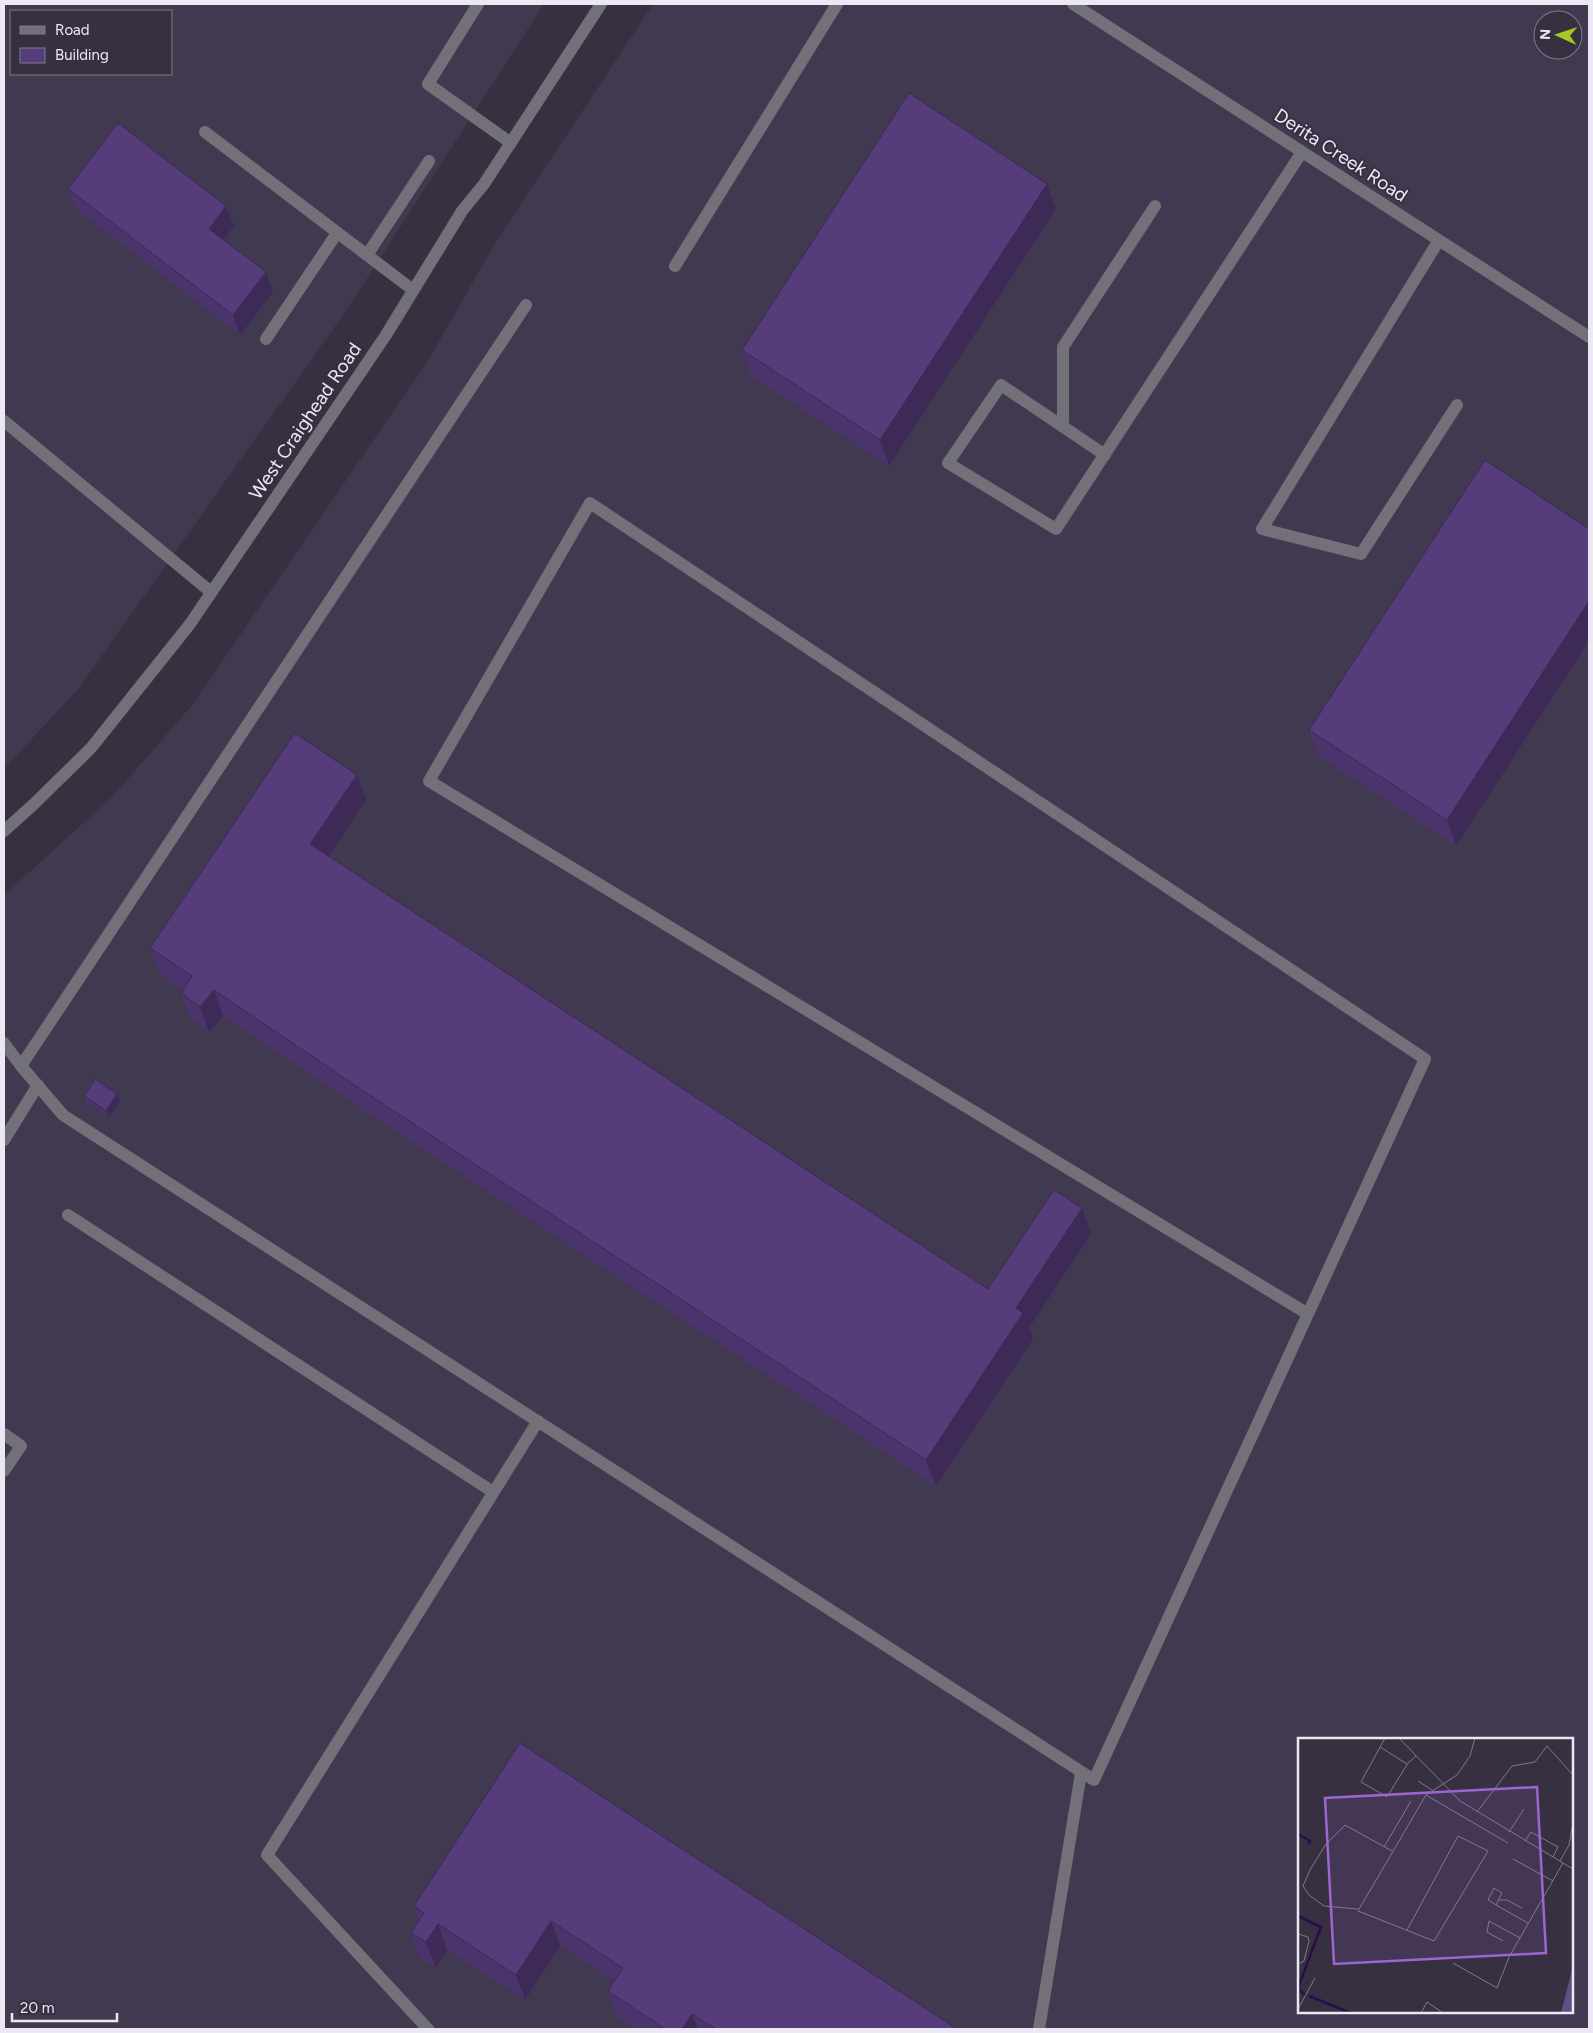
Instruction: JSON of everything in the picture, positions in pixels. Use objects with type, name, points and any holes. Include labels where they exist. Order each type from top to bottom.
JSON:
[{"type":"street","points":[[478,4],[428,84],[511,143]]},
{"type":"street","name":"West Craighead Road","points":[[4,831],[91,748],[190,624],[386,335],[462,211],[484,184],[601,4]]},
{"type":"street","points":[[675,266],[837,4]]},
{"type":"street","name":"Derita Creek Road","points":[[1073,4],[1589,337]]},
{"type":"street","points":[[204,132],[414,290]]},
{"type":"street","points":[[1105,455],[1001,385],[948,463],[1056,529],[1105,455],[1302,152]]},
{"type":"street","points":[[367,255],[429,161]]},
{"type":"street","points":[[1063,427],[1063,347],[1155,206]]},
{"type":"street","points":[[266,339],[337,233]]},
{"type":"street","points":[[1439,240],[1262,530],[1361,554],[1458,405]]},
{"type":"street","points":[[21,1066],[526,306]]},
{"type":"street","points":[[4,421],[212,592]]},
{"type":"street","points":[[4,1044],[64,1114],[1094,1780],[1308,1314],[1425,1059],[590,503],[429,781],[1308,1314]]},
{"type":"street","points":[[4,1140],[38,1085]]},
{"type":"street","points":[[68,1215],[493,1492]]},
{"type":"street","points":[[428,2029],[267,1855],[538,1421]]},
{"type":"street","points":[[4,1434],[21,1446],[4,1471]]},
{"type":"street","points":[[1039,2029],[1081,1772]]},
{"type":"shaded area","points":[[4,4],[544,4],[348,308],[79,688],[4,769]]},
{"type":"shaded area","points":[[653,4],[1589,4],[1589,2029],[4,2029],[4,895],[113,796],[193,704],[429,359],[494,245]]},
{"type":"building","points":[[909,93],[1047,184],[880,440],[742,350]]},
{"type":"building","points":[[118,123],[226,206],[209,229],[266,272],[233,315],[68,189]]},
{"type":"building","points":[[1485,460],[1589,529],[1589,601],[1447,820],[1309,730]]},
{"type":"building","points":[[295,733],[357,775],[310,844],[988,1289],[1054,1190],[1082,1208],[1016,1308],[1023,1313],[926,1460],[368,1094],[214,990],[200,1007],[181,993],[192,976],[150,948]]},
{"type":"building","points":[[95,1079],[117,1094],[106,1111],[84,1096]]},
{"type":"building","points":[[520,1743],[957,2029],[716,2029],[692,2014],[682,2029],[665,2029],[608,1991],[623,1968],[551,1921],[516,1975],[438,1924],[426,1942],[411,1933],[424,1913],[414,1906]]}]
